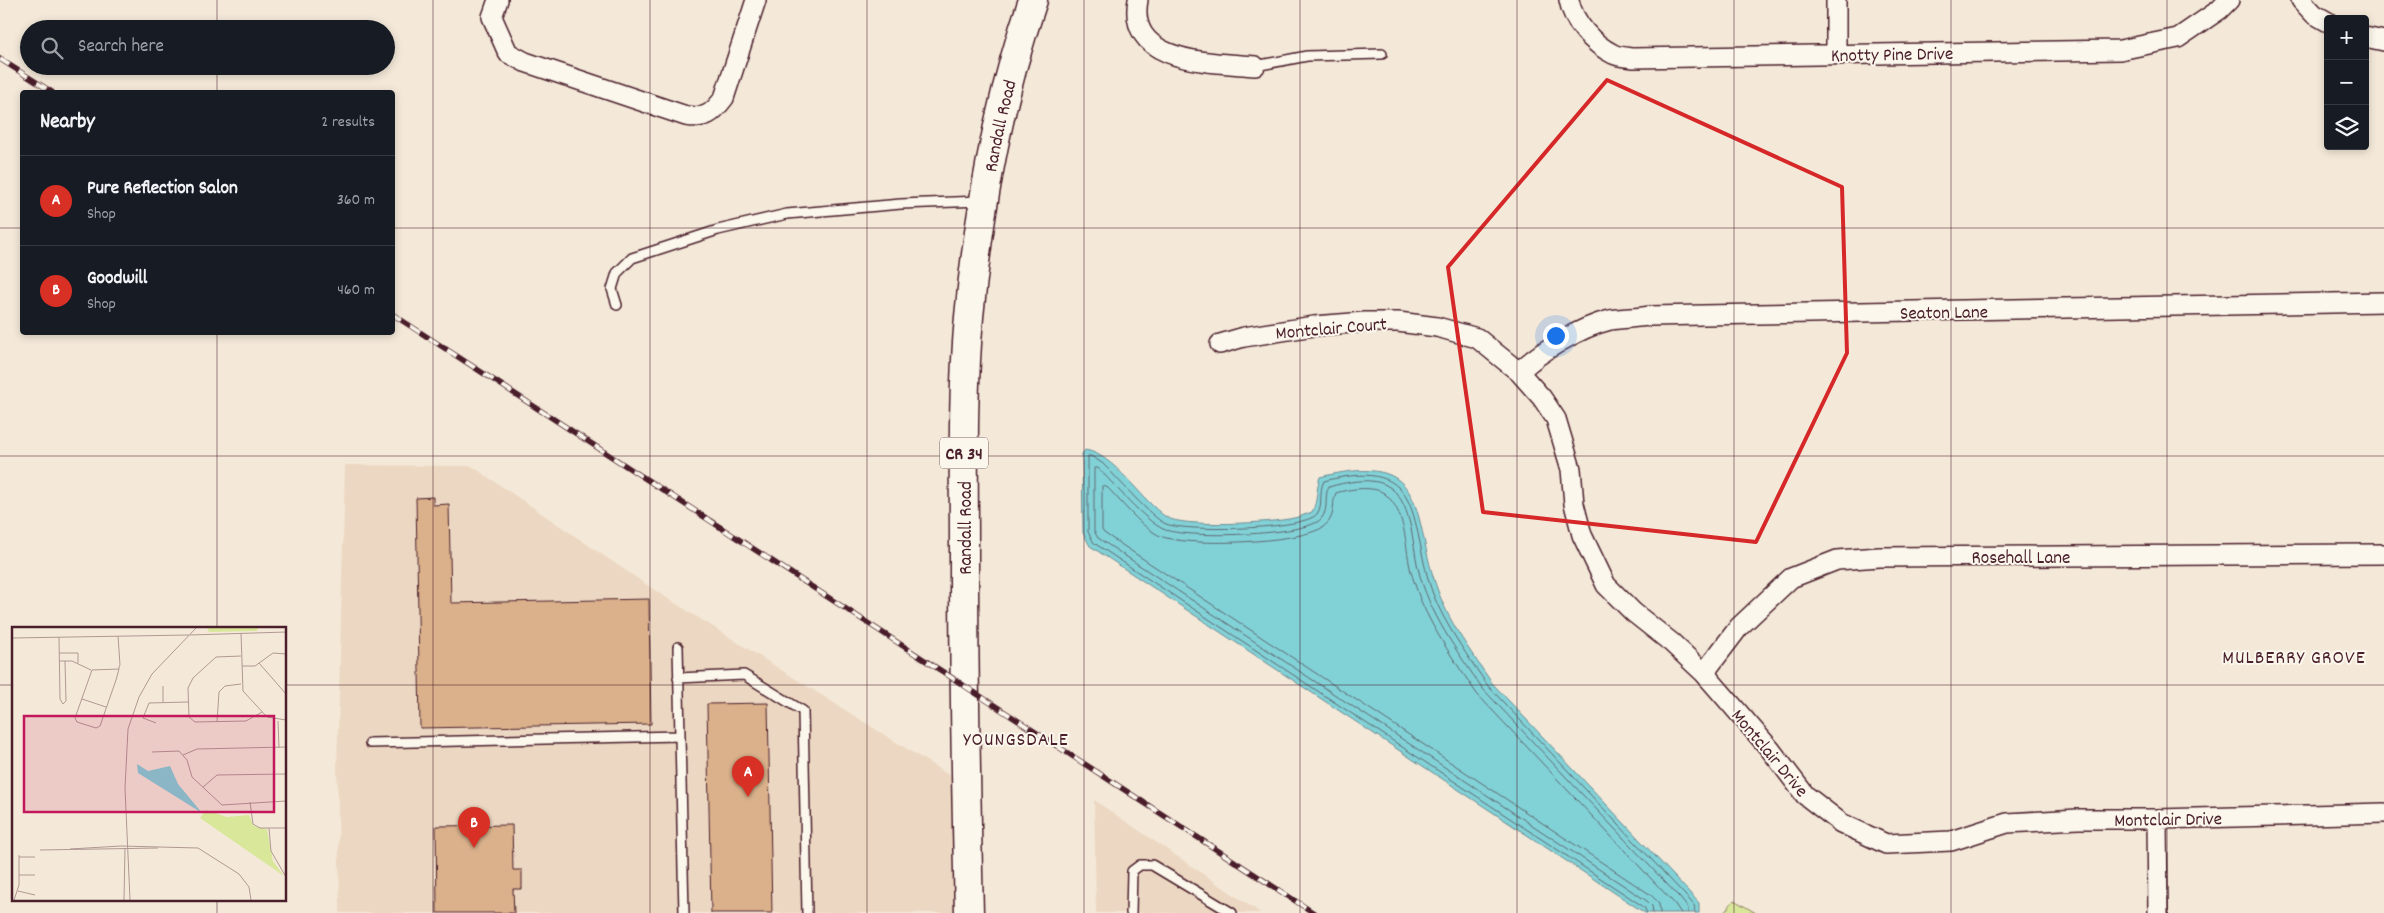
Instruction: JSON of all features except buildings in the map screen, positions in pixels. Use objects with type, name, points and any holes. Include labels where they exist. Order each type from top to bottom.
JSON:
[{"type":"main road","name":"Randall Road","points":[[969,913],[964,685],[964,445],[969,318],[984,201],[998,128],[1033,0]]},
{"type":"street","points":[[498,0],[492,17],[508,53],[535,65],[686,116],[698,118],[714,112],[724,98],[756,0]]},
{"type":"street","points":[[1138,0],[1138,22],[1145,38],[1168,55],[1189,60],[1255,66]]},
{"type":"street","name":"Knotty Pine Drive","points":[[1569,0],[1578,21],[1587,35],[1614,55],[1633,58],[1836,53],[2120,50],[2178,38],[2219,10],[2228,0]]},
{"type":"street","points":[[1836,0],[1836,53]]},
{"type":"street","points":[[2301,0],[2314,14],[2324,20]]},
{"type":"street","points":[[2369,38],[2384,41]]},
{"type":"street","name":"Seaton Lane","points":[[1519,372],[1539,356],[1586,330],[1610,320],[1649,316],[2384,302]]},
{"type":"street","name":"Montclair Court","points":[[1220,344],[1244,337],[1314,326],[1398,322],[1437,326],[1477,338],[1519,372]]},
{"type":"street","name":"Montclair Drive","points":[[1519,372],[1542,398],[1556,419],[1571,469],[1574,504],[1582,535],[1606,585],[1632,612],[1672,643],[1704,673],[1770,749],[1805,795],[1841,823],[1886,844],[1951,841],[2007,823],[2078,819],[2157,819],[2384,812]]},
{"type":"street","name":"Rosehall Lane","points":[[1704,673],[1739,627],[1791,578],[1837,560],[1879,557],[2384,554]]},
{"type":"street","points":[[2157,819],[2158,913]]},
{"type":"lane","points":[[1255,66],[1307,56],[1382,54]]},
{"type":"lane","points":[[617,305],[612,289],[616,273],[632,258],[718,230],[787,214],[901,204],[984,201]]},
{"type":"lane","points":[[678,647],[684,913]]},
{"type":"lane","points":[[678,678],[744,675],[803,710],[807,913]]},
{"type":"lane","points":[[370,743],[679,736]]},
{"type":"lane","points":[[1131,913],[1132,871],[1140,865],[1152,865],[1232,913]]},
{"type":"highlighted area","points":[[1607,80],[1842,187],[1847,353],[1756,542],[1483,512],[1448,267]]},
{"type":"shaded area","points":[[345,465],[472,466],[656,591],[955,779],[957,913],[340,913],[337,766]]},
{"type":"shaded area","points":[[1094,800],[1261,913],[1096,913]]},
{"type":"green space","points":[[1734,900],[1756,913],[1724,913]]},
{"type":"water","points":[[1085,450],[1096,453],[1117,468],[1166,517],[1190,522],[1248,523],[1296,518],[1312,512],[1320,477],[1356,471],[1382,472],[1400,481],[1411,495],[1438,591],[1448,615],[1492,683],[1699,903],[1699,913],[1645,913],[1090,546],[1083,533],[1082,454]]},
{"type":"railway","points":[[0,59],[20,72]]},
{"type":"railway","points":[[25,75],[49,90]]},
{"type":"railway","points":[[395,316],[1314,913]]},
{"type":"place","name":"Pure Reflection Salon","points":[[748,797]]},
{"type":"place","name":"Goodwill","points":[[474,848]]},
{"type":"district","name":"MULBERRY GROVE","points":[[2294,656]]},
{"type":"district","name":"YOUNGSDALE","points":[[1016,738]]}]
